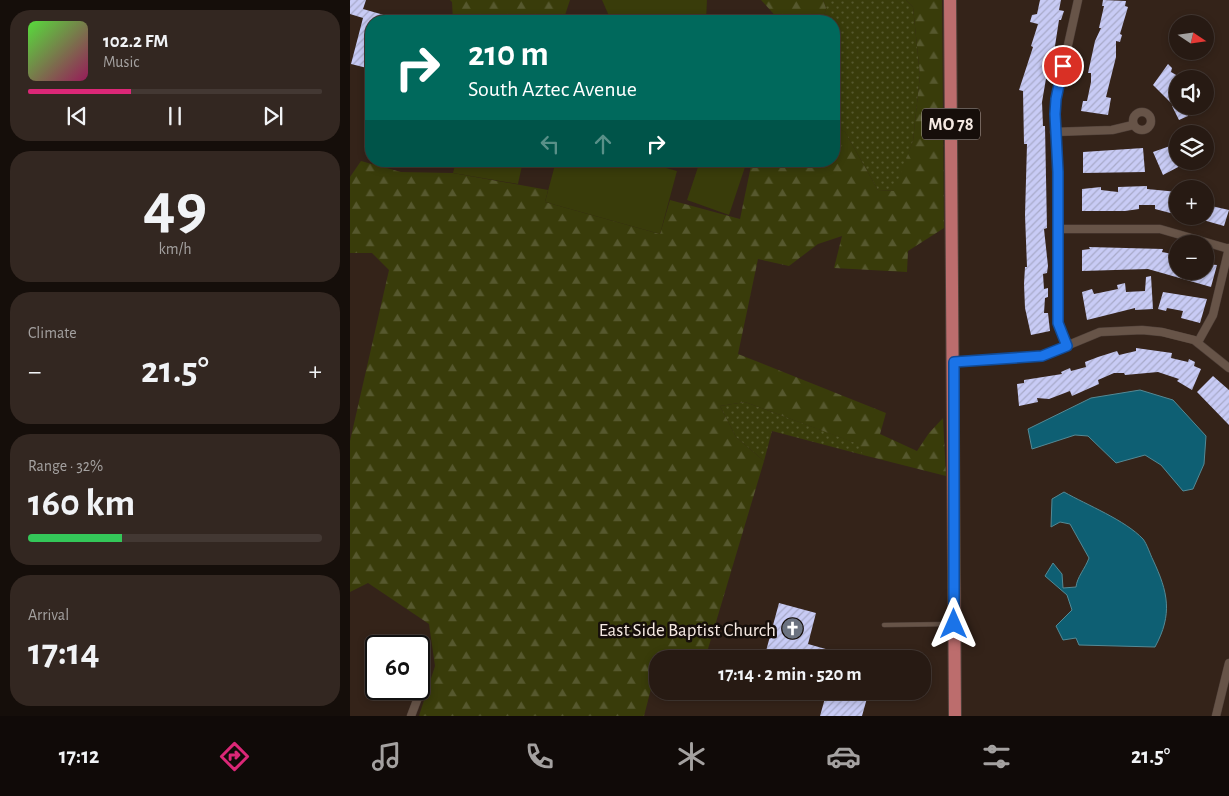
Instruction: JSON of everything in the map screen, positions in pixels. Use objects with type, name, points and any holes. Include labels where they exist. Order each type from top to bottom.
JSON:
[{"type":"main road","name":"MO 78","points":[[950,0],[955,716]]},
{"type":"street","points":[[1067,346],[1058,323],[1058,228],[1054,132],[1056,99],[1078,0]]},
{"type":"street","points":[[1054,132],[1112,130],[1133,125]]},
{"type":"street","points":[[1058,228],[1160,229],[1229,248],[1213,315],[1198,342]]},
{"type":"street","points":[[954,362],[1042,356],[1100,332],[1142,330],[1162,332],[1198,342],[1229,368]]},
{"type":"street","points":[[1216,716],[1229,663]]},
{"type":"street","points":[[411,716],[417,700]]},
{"type":"lane","points":[[884,625],[954,624]]},
{"type":"green space","points":[[450,0],[570,0],[565,15],[453,15],[452,2]]},
{"type":"green space","points":[[602,0],[707,0],[706,15],[609,15]]},
{"type":"green space","points":[[761,0],[823,0],[826,8],[824,15],[775,15]]},
{"type":"green space","points":[[823,0],[906,0],[913,7],[920,75],[913,141],[895,191],[878,190],[845,132],[840,129],[840,15],[824,15],[826,8]]},
{"type":"green space","points":[[906,0],[942,0],[944,228],[908,251],[907,272],[834,268],[842,236],[818,244],[789,266],[758,259],[738,354],[886,413],[880,434],[917,451],[929,433],[943,418],[946,476],[863,455],[858,444],[745,402],[720,406],[736,437],[764,461],[708,650],[649,650],[649,697],[644,716],[419,716],[424,700],[430,700],[430,682],[435,666],[429,624],[368,583],[350,592],[350,441],[389,270],[372,253],[350,253],[350,177],[361,161],[365,162],[365,167],[383,167],[401,172],[453,173],[548,190],[545,202],[660,234],[670,200],[740,219],[751,167],[840,167],[840,129],[845,132],[878,190],[894,191],[913,141],[920,75],[913,7]]},
{"type":"green space","points":[[454,167],[522,167],[518,184],[453,173]]},
{"type":"green space","points":[[554,167],[663,167],[677,171],[660,234],[545,202]]},
{"type":"green space","points":[[698,167],[745,167],[729,215],[687,200]]},
{"type":"green space","points":[[745,402],[859,444],[863,455],[772,431],[764,461],[736,437],[720,406]]},
{"type":"water","points":[[1140,390],[1173,400],[1206,436],[1204,464],[1193,489],[1183,491],[1161,465],[1145,455],[1116,463],[1088,436],[1075,435],[1032,449],[1028,429],[1091,398]]},
{"type":"water","points":[[1064,492],[1116,519],[1143,539],[1165,593],[1166,613],[1164,624],[1155,647],[1079,645],[1076,638],[1063,640],[1056,626],[1072,610],[1067,595],[1045,576],[1053,563],[1062,574],[1063,588],[1076,587],[1089,558],[1070,524],[1060,522],[1051,527],[1052,499]]},
{"type":"building","points":[[350,0],[366,0],[363,9],[384,15],[365,15],[365,68],[351,64],[363,18],[350,14]]},
{"type":"building","points":[[1040,0],[1061,0],[1059,10],[1064,11],[1061,20],[1059,20],[1053,59],[1047,73],[1042,102],[1043,126],[1045,126],[1047,228],[1044,229],[1048,266],[1047,273],[1043,274],[1044,289],[1048,288],[1044,313],[1048,313],[1050,331],[1031,335],[1025,308],[1024,284],[1025,267],[1027,267],[1025,215],[1027,144],[1024,144],[1023,91],[1019,90],[1033,47],[1031,46],[1038,24],[1030,22],[1032,15],[1037,14]]},
{"type":"building","points":[[1103,0],[1126,1],[1125,6],[1128,7],[1120,34],[1122,35],[1120,42],[1116,41],[1116,57],[1106,97],[1111,98],[1108,115],[1081,111],[1083,101],[1087,101],[1091,82],[1091,73],[1088,73],[1095,41],[1101,28],[1099,28],[1104,6],[1102,6]]},
{"type":"building","points":[[1168,64],[1172,68],[1169,70],[1169,101],[1153,85]]},
{"type":"building","points":[[1176,115],[1188,115],[1188,116],[1179,120]]},
{"type":"building","points":[[1169,146],[1169,170],[1172,170],[1163,175],[1153,152]]},
{"type":"building","points":[[1143,148],[1145,172],[1083,173],[1083,152]]},
{"type":"building","points":[[1147,186],[1147,189],[1169,191],[1169,213],[1155,209],[1155,205],[1139,205],[1139,209],[1125,211],[1082,211],[1082,189],[1101,187],[1101,190],[1118,192],[1118,187]]},
{"type":"building","points":[[1214,207],[1229,210],[1224,226],[1214,223]]},
{"type":"building","points":[[1089,247],[1163,249],[1162,252],[1169,253],[1169,275],[1148,269],[1082,271],[1082,250],[1090,249]]},
{"type":"building","points":[[1214,265],[1217,265],[1214,276]]},
{"type":"building","points":[[1151,276],[1153,309],[1135,310],[1135,308],[1087,320],[1082,292],[1092,289],[1094,294],[1118,289],[1117,285],[1125,283],[1126,292],[1145,291],[1146,277]]},
{"type":"building","points":[[1186,280],[1213,280],[1211,287]]},
{"type":"building","points":[[1163,292],[1207,299],[1200,323],[1181,318],[1183,311],[1167,308],[1166,311],[1158,309]]},
{"type":"building","points":[[1136,348],[1172,353],[1171,358],[1188,362],[1189,359],[1195,362],[1194,366],[1201,369],[1192,390],[1177,381],[1179,379],[1158,372],[1125,375],[1124,373],[1114,373],[1098,380],[1099,384],[1072,396],[1070,391],[1049,399],[1037,398],[1038,402],[1019,406],[1017,384],[1024,383],[1024,380],[1062,374],[1061,372],[1070,368],[1071,371],[1086,367],[1085,362],[1098,357],[1117,351],[1119,355],[1136,351]]},
{"type":"building","points":[[1213,376],[1229,390],[1229,425],[1197,392]]},
{"type":"building","name":"East Side Baptist Church","points":[[779,603],[816,613],[808,644],[829,650],[766,650]]},
{"type":"building","points":[[824,700],[866,700],[862,716],[820,716]]},
{"type":"place","name":"East Side Baptist Church","points":[[792,629]]},
{"type":"route","points":[[954,624],[954,362],[1042,356],[1067,346],[1058,323],[1058,172],[1054,132],[1056,99],[1063,66]]}]
